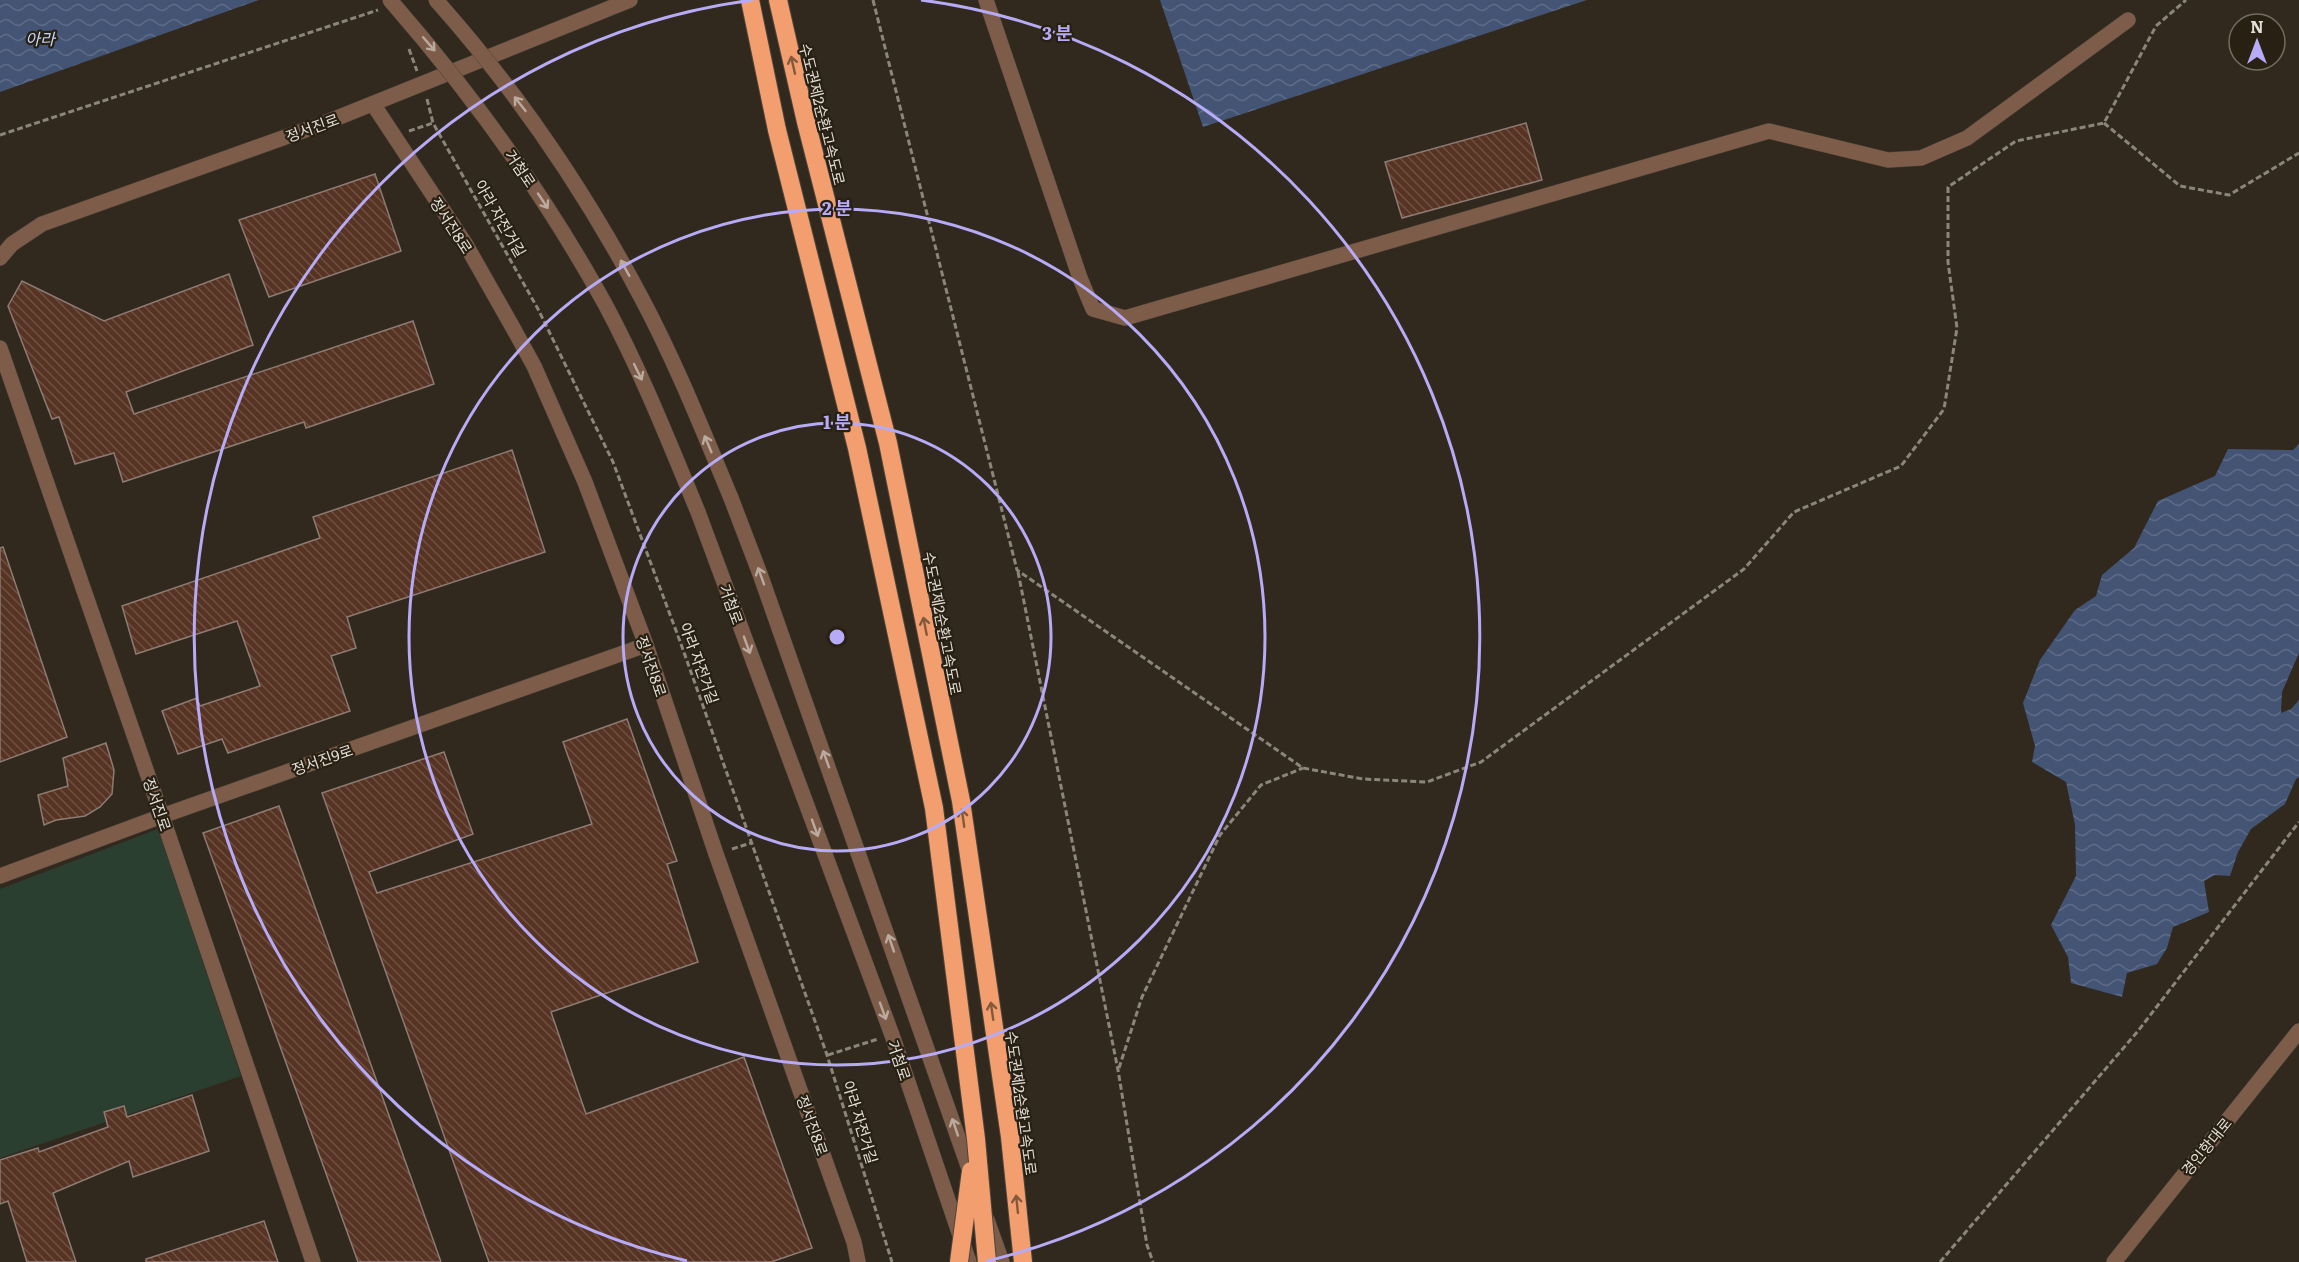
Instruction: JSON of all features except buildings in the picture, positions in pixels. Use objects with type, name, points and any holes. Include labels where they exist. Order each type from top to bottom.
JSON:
[{"type":"highway","points":[[750,0],[777,130],[857,448],[934,808],[976,1139],[987,1262]]},
{"type":"highway","name":"수도권제2순환고속도로","points":[[778,0],[806,122],[888,443],[961,801],[1010,1137],[1023,1262]]},
{"type":"highway","points":[[959,1262],[976,1139]]},
{"type":"street","name":"거첨로","points":[[436,0],[532,118],[593,210],[643,300],[682,382],[731,498],[831,774],[1002,1262]]},
{"type":"street","name":"정서진로","points":[[0,258],[12,244],[42,224],[373,104],[630,0]]},
{"type":"street","points":[[986,0],[1080,278],[1093,309],[1125,318],[1769,131],[1888,160],[1921,158],[1967,138],[2128,20]]},
{"type":"street","name":"거첨로","points":[[386,4],[436,53],[500,136],[558,224],[605,305],[647,390],[698,512],[892,1035],[969,1262]]},
{"type":"street","name":"정서진8로","points":[[373,104],[466,245],[534,366],[585,482],[646,645],[716,854],[854,1242],[858,1262]]},
{"type":"street","name":"정서진로","points":[[0,348],[313,1262]]},
{"type":"street","name":"정서진9로","points":[[0,876],[162,816],[646,645]]},
{"type":"street","name":"경인항대로","points":[[2114,1262],[2299,1031]]},
{"type":"path","points":[[873,0],[1017,570],[1118,1070],[1146,1245],[1153,1262]]},
{"type":"path","points":[[2104,123],[2156,26],[2186,0]]},
{"type":"path","points":[[0,135],[386,4]]},
{"type":"path","name":"아라 자전거길","points":[[427,97],[433,123],[538,309],[613,462],[681,644],[827,1055],[892,1262]]},
{"type":"path","points":[[393,136],[433,123]]},
{"type":"path","points":[[1017,570],[1303,768],[1363,779],[1427,782],[1481,762],[1744,568],[1794,512],[1901,466],[1944,409],[1957,328],[1948,262],[1948,188],[2016,141],[2104,123]]},
{"type":"path","points":[[2104,123],[2180,186],[2229,195],[2299,153]]},
{"type":"path","points":[[1118,1070],[1143,997],[1220,835],[1261,785],[1303,768]]},
{"type":"path","points":[[1940,1262],[2138,1031],[2299,822]]},
{"type":"path","points":[[716,854],[752,843]]},
{"type":"path","points":[[827,1055],[892,1035]]},
{"type":"green space","points":[[158,829],[241,1076],[0,1158],[0,889]]},
{"type":"water","name":"아라","points":[[0,0],[259,0],[0,92]]},
{"type":"water","points":[[1160,0],[1587,0],[1203,127]]},
{"type":"water","points":[[2299,444],[2299,653],[2282,692],[2281,713],[2291,709],[2299,700],[2299,777],[2285,804],[2251,829],[2238,852],[2230,876],[2215,875],[2204,881],[2209,912],[2173,927],[2167,948],[2157,964],[2127,973],[2122,997],[2071,983],[2068,957],[2051,925],[2076,876],[2075,825],[2066,782],[2032,762],[2035,746],[2023,703],[2040,660],[2075,610],[2096,596],[2102,575],[2134,548],[2158,501],[2215,476],[2228,449],[2293,450]]}]
